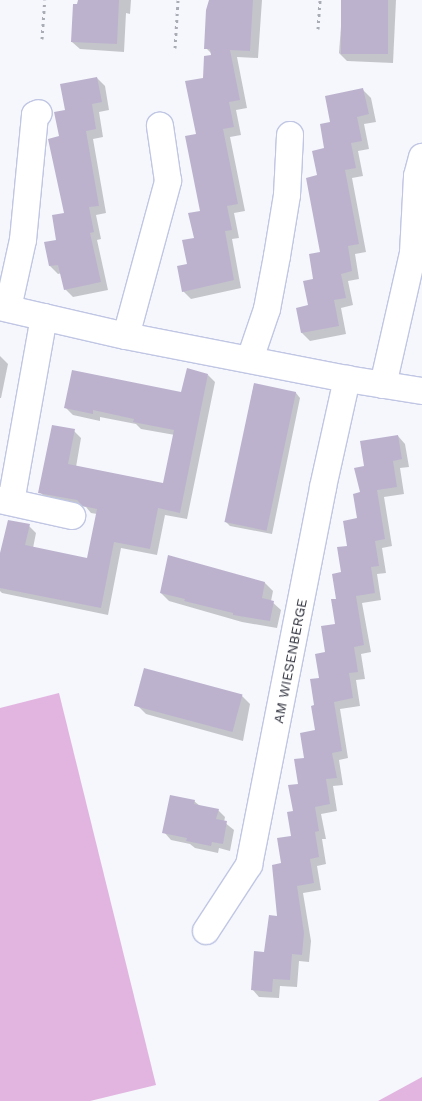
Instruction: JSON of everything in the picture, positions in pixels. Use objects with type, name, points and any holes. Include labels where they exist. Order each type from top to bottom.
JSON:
[{"type":"street","points":[[39,113],[35,115],[23,240],[4,307],[126,336],[347,379],[422,391]]},
{"type":"street","points":[[126,336],[168,181],[160,126]]},
{"type":"street","points":[[250,359],[267,309],[277,256],[286,195],[290,135]]},
{"type":"street","points":[[383,385],[413,253],[416,176],[422,157]]},
{"type":"street","points":[[44,317],[5,501],[72,516]]},
{"type":"street","name":"AM WIESENBERGE","points":[[206,930],[249,865],[323,487],[347,379]]},
{"type":"path","points":[[42,39],[45,0]]},
{"type":"path","points":[[174,48],[178,0]]},
{"type":"path","points":[[318,29],[320,0]]},
{"type":"shaded area","points":[[59,693],[156,1085],[90,1101],[0,1101],[0,708]]},
{"type":"shaded area","points":[[422,1077],[422,1101],[378,1101]]},
{"type":"building","points":[[78,0],[119,0],[117,44],[71,42],[73,4],[77,4]]},
{"type":"building","points":[[209,0],[253,0],[250,51],[230,50],[240,100],[229,102],[234,127],[223,129],[238,204],[227,206],[232,230],[225,231],[234,280],[182,292],[177,266],[187,264],[182,240],[194,238],[188,213],[200,211],[185,136],[196,134],[185,81],[203,78],[204,56],[211,55],[210,49],[204,49],[206,10]]},
{"type":"building","points":[[341,0],[388,0],[388,54],[341,54]]},
{"type":"building","points":[[97,77],[102,102],[92,104],[96,129],[86,131],[99,206],[89,207],[94,232],[90,233],[101,282],[64,290],[58,265],[49,266],[44,242],[56,240],[52,215],[64,213],[48,139],[59,136],[54,112],[65,110],[60,84]]},
{"type":"building","points":[[363,88],[369,114],[357,117],[362,141],[351,143],[356,168],[345,170],[359,244],[348,246],[352,271],[341,274],[346,298],[334,300],[339,326],[301,333],[296,308],[308,305],[303,281],[313,279],[309,254],[320,252],[306,178],[317,175],[312,151],[324,148],[320,124],[330,122],[325,96]]},
{"type":"building","points":[[187,368],[208,374],[180,513],[158,508],[150,549],[114,542],[101,608],[0,588],[0,553],[8,520],[30,524],[25,545],[87,558],[97,509],[83,506],[77,500],[38,493],[52,425],[75,429],[68,464],[163,483],[174,430],[133,422],[134,419],[93,410],[93,414],[64,408],[72,370],[181,392]]},
{"type":"building","points":[[254,383],[296,392],[267,531],[224,522]]},
{"type":"building","points":[[398,435],[402,459],[393,461],[397,487],[377,490],[385,539],[375,541],[379,566],[371,567],[375,593],[356,596],[364,645],[354,647],[358,672],[349,673],[353,698],[334,702],[342,751],[332,753],[337,778],[326,779],[330,804],[315,807],[319,831],[315,832],[319,857],[310,859],[314,883],[297,886],[304,933],[302,955],[292,954],[290,980],[273,979],[272,992],[251,990],[254,951],[264,952],[269,915],[277,916],[272,865],[281,863],[277,838],[291,836],[287,812],[293,811],[288,785],[298,784],[294,759],[304,758],[300,733],[315,730],[311,706],[314,705],[310,679],[319,678],[315,654],[325,652],[321,626],[335,624],[331,599],[336,599],[332,574],[341,572],[337,547],[347,546],[343,521],[357,518],[353,494],[360,492],[354,468],[364,466],[360,441]]},
{"type":"building","points":[[168,555],[265,582],[262,598],[274,601],[270,621],[233,615],[233,613],[160,593]]},
{"type":"building","points":[[144,668],[243,694],[232,732],[134,706]]},
{"type":"building","points":[[170,795],[195,800],[194,804],[219,809],[216,819],[227,821],[223,844],[212,842],[211,846],[186,841],[187,838],[162,833]]}]
